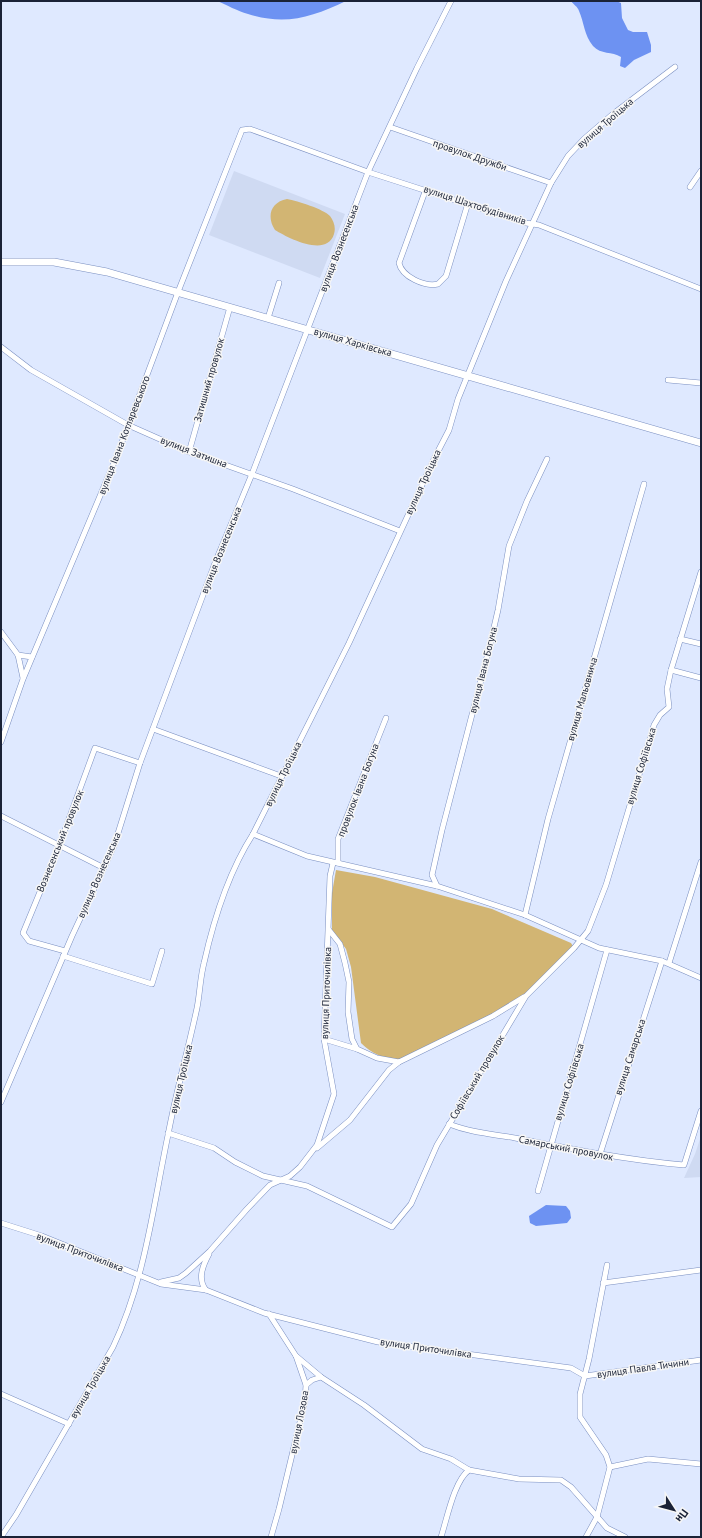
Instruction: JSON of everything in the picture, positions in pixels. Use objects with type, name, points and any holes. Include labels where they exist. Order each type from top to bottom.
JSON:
[{"type":"street","name":"вулиця Вознесенська","points":[[1,1102],[64,954],[104,868],[121,827],[140,763],[215,563],[252,474],[368,172],[451,1]]},
{"type":"street","name":"вулиця Троїцька","points":[[1,1537],[16,1515],[121,1331],[140,1276],[168,1133],[197,1007],[203,964],[212,930],[233,870],[253,834],[349,643],[449,430],[454,407],[506,281],[551,183],[568,156],[584,139],[613,114],[675,66]]},
{"type":"street","name":"провулок Дружби","points":[[390,127],[551,183]]},
{"type":"street","name":"вулиця Шахтобудівників","points":[[246,128],[368,172],[426,189],[532,224],[701,289]]},
{"type":"street","name":"вулиця Івана Котляревського","points":[[1,742],[23,679],[128,425],[240,133],[246,128]]},
{"type":"street","points":[[690,187],[701,171]]},
{"type":"street","points":[[426,189],[398,263],[407,275],[427,284],[438,284],[446,276],[468,203]]},
{"type":"street","name":"вулиця Харківська","points":[[1,262],[33,261],[77,266],[107,272],[701,443]]},
{"type":"street","points":[[268,318],[279,283]]},
{"type":"street","name":"Затишний провулок","points":[[189,452],[230,307]]},
{"type":"street","name":"вулиця Затишна","points":[[1,347],[31,370],[128,425],[189,452],[293,489],[400,532]]},
{"type":"street","points":[[668,380],[701,383]]},
{"type":"street","name":"вулиця Івана Богуна","points":[[437,886],[432,875],[442,830],[493,632],[509,546],[527,501],[547,459]]},
{"type":"street","name":"вулиця Мальовнича","points":[[525,915],[548,819],[644,484]]},
{"type":"street","name":"вулиця Софіївська","points":[[582,940],[592,922],[606,885],[654,725],[660,715],[669,707],[667,689],[671,670],[701,572]]},
{"type":"street","points":[[1,632],[18,655],[23,679]]},
{"type":"street","points":[[680,639],[701,644]]},
{"type":"street","points":[[18,655],[32,657]]},
{"type":"street","points":[[671,670],[701,678]]},
{"type":"street","name":"провулок Івана Богуна","points":[[336,863],[338,839],[386,718]]},
{"type":"street","points":[[153,729],[281,776]]},
{"type":"street","name":"Вознесенський провулок","points":[[140,763],[95,748],[59,846],[23,933],[29,941],[152,984],[162,951]]},
{"type":"street","points":[[1,816],[104,868]]},
{"type":"street","points":[[253,834],[307,856],[437,886],[525,915],[607,950],[662,960],[701,978]]},
{"type":"street","points":[[669,963],[701,862]]},
{"type":"street","name":"вулиця Приточилівка","points":[[158,1283],[182,1276],[210,1251],[270,1185],[293,1174],[314,1150],[330,1110],[334,1094],[324,1039],[330,876],[336,863]]},
{"type":"street","points":[[329,930],[340,944],[345,963],[349,982],[349,1026],[352,1039],[357,1049]]},
{"type":"street","name":"Софіївський провулок","points":[[280,1181],[293,1182],[307,1186],[392,1227],[413,1200],[436,1145],[526,996],[582,940]]},
{"type":"street","name":"вулиця Софіївська","points":[[538,1191],[607,950]]},
{"type":"street","name":"вулиця Самарська","points":[[600,1154],[662,960]]},
{"type":"street","points":[[314,1150],[350,1120],[389,1070],[399,1062],[494,1016],[526,996]]},
{"type":"street","points":[[324,1039],[357,1049],[377,1058],[399,1062]]},
{"type":"street","name":"Самарський провулок","points":[[449,1124],[485,1134],[600,1154],[684,1165],[701,1111]]},
{"type":"street","points":[[168,1133],[214,1148],[235,1162],[263,1176],[280,1181]]},
{"type":"street","name":"вулиця Приточилівка","points":[[1,1223],[42,1236],[158,1283],[206,1290],[269,1314],[378,1342],[572,1368],[585,1376]]},
{"type":"street","points":[[206,1290],[201,1277],[204,1263],[210,1251]]},
{"type":"street","points":[[586,1537],[597,1517],[610,1467],[606,1455],[580,1417],[580,1394],[585,1376],[607,1265]]},
{"type":"street","points":[[603,1283],[701,1270]]},
{"type":"street","name":"вулиця Лозова","points":[[269,1314],[296,1356],[306,1385],[305,1401],[271,1537]]},
{"type":"street","points":[[296,1356],[321,1377],[364,1405],[422,1449],[451,1459],[469,1470],[519,1479],[561,1480],[571,1487],[607,1528],[625,1537]]},
{"type":"street","name":"вулиця Павла Тичини","points":[[585,1376],[701,1360]]},
{"type":"street","points":[[306,1385],[316,1377],[321,1377]]},
{"type":"street","points":[[1,1394],[69,1424]]},
{"type":"street","points":[[610,1467],[648,1459],[701,1464]]},
{"type":"street","points":[[441,1537],[457,1486],[464,1474],[469,1470]]},
{"type":"shaded area","points":[[234,171],[345,214],[320,278],[209,235]]},
{"type":"shaded area","points":[[287,199],[304,203],[327,213],[334,222],[335,229],[330,241],[324,245],[307,244],[275,230],[271,220],[272,210],[277,203]]},
{"type":"shaded area","points":[[336,870],[375,877],[492,909],[571,943],[575,950],[526,999],[404,1059],[392,1059],[381,1056],[371,1051],[361,1043],[351,967],[346,949],[332,930],[332,893]]},
{"type":"shaded area","points":[[701,1136],[701,1177],[684,1178],[695,1154]]},
{"type":"water","points":[[217,1],[346,1],[310,15],[298,18],[275,19],[262,18],[248,14]]},
{"type":"water","points":[[571,1],[616,1],[621,3],[622,18],[628,30],[633,32],[647,32],[651,45],[651,52],[634,60],[625,68],[620,66],[621,57],[599,51],[593,46],[586,33],[581,15],[577,7]]},
{"type":"water","points":[[546,1205],[566,1206],[570,1211],[571,1218],[567,1223],[536,1226],[530,1223],[529,1216]]}]
